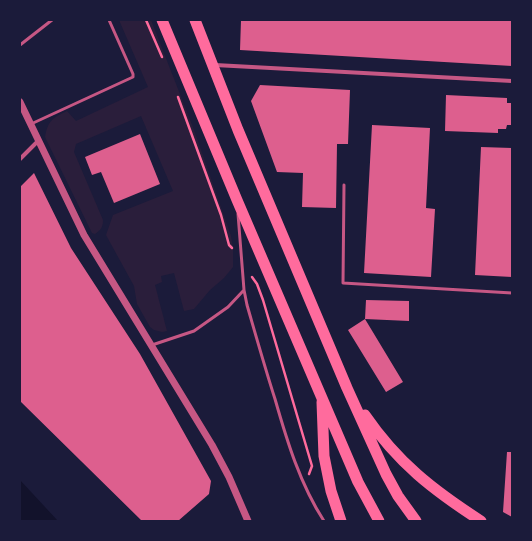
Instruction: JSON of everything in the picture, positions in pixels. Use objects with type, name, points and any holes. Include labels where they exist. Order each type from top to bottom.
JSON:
[{"type":"highway","points":[[162,20],[237,200],[358,482],[379,521]]},
{"type":"highway","points":[[195,20],[347,388],[386,474],[398,496],[416,521]]},
{"type":"highway","points":[[347,388],[377,433],[400,460],[428,485],[481,521]]},
{"type":"highway","points":[[322,396],[324,456],[341,521]]},
{"type":"street","points":[[212,64],[512,81]]},
{"type":"street","points":[[20,102],[84,235],[212,445],[230,477],[248,521]]},
{"type":"street","points":[[20,159],[38,141]]},
{"type":"lane","points":[[20,45],[52,20]]},
{"type":"lane","points":[[30,124],[133,77],[109,20]]},
{"type":"lane","points":[[344,186],[343,283],[512,293]]},
{"type":"lane","points":[[237,200],[244,290],[247,305],[283,427],[307,492],[324,521]]},
{"type":"lane","points":[[152,346],[194,331],[228,307],[244,290]]},
{"type":"shaded area","points":[[119,20],[151,20],[194,130],[231,236],[233,248],[233,267],[224,278],[210,290],[194,309],[184,311],[174,273],[161,276],[162,282],[155,285],[167,331],[162,332],[154,330],[150,327],[137,304],[134,286],[106,235],[113,215],[173,191],[141,116],[76,144],[74,152],[103,220],[103,225],[95,234],[92,233],[45,137],[49,124],[54,118],[62,113],[67,111],[76,121],[148,87]]},
{"type":"shaded area","points":[[20,480],[58,521],[20,521]]},
{"type":"building","points":[[241,20],[512,20],[512,66],[240,50]]},
{"type":"building","points":[[260,85],[350,90],[348,144],[337,144],[336,208],[302,207],[303,173],[277,172],[251,101]]},
{"type":"building","points":[[446,95],[507,98],[507,103],[512,103],[512,125],[507,125],[506,129],[498,129],[498,133],[445,131]]},
{"type":"building","points":[[372,125],[430,128],[426,208],[435,209],[431,277],[364,273]]},
{"type":"building","points":[[140,134],[160,184],[114,203],[101,172],[92,175],[85,157]]},
{"type":"building","points":[[481,147],[512,148],[512,277],[475,275]]},
{"type":"building","points":[[34,173],[71,248],[140,354],[211,481],[209,494],[178,521],[142,521],[20,401],[20,187]]},
{"type":"building","points":[[366,300],[409,301],[409,321],[365,319]]},
{"type":"building","points":[[365,319],[403,382],[386,392],[348,330]]},
{"type":"building","points":[[507,452],[512,452],[512,517],[503,512]]}]
